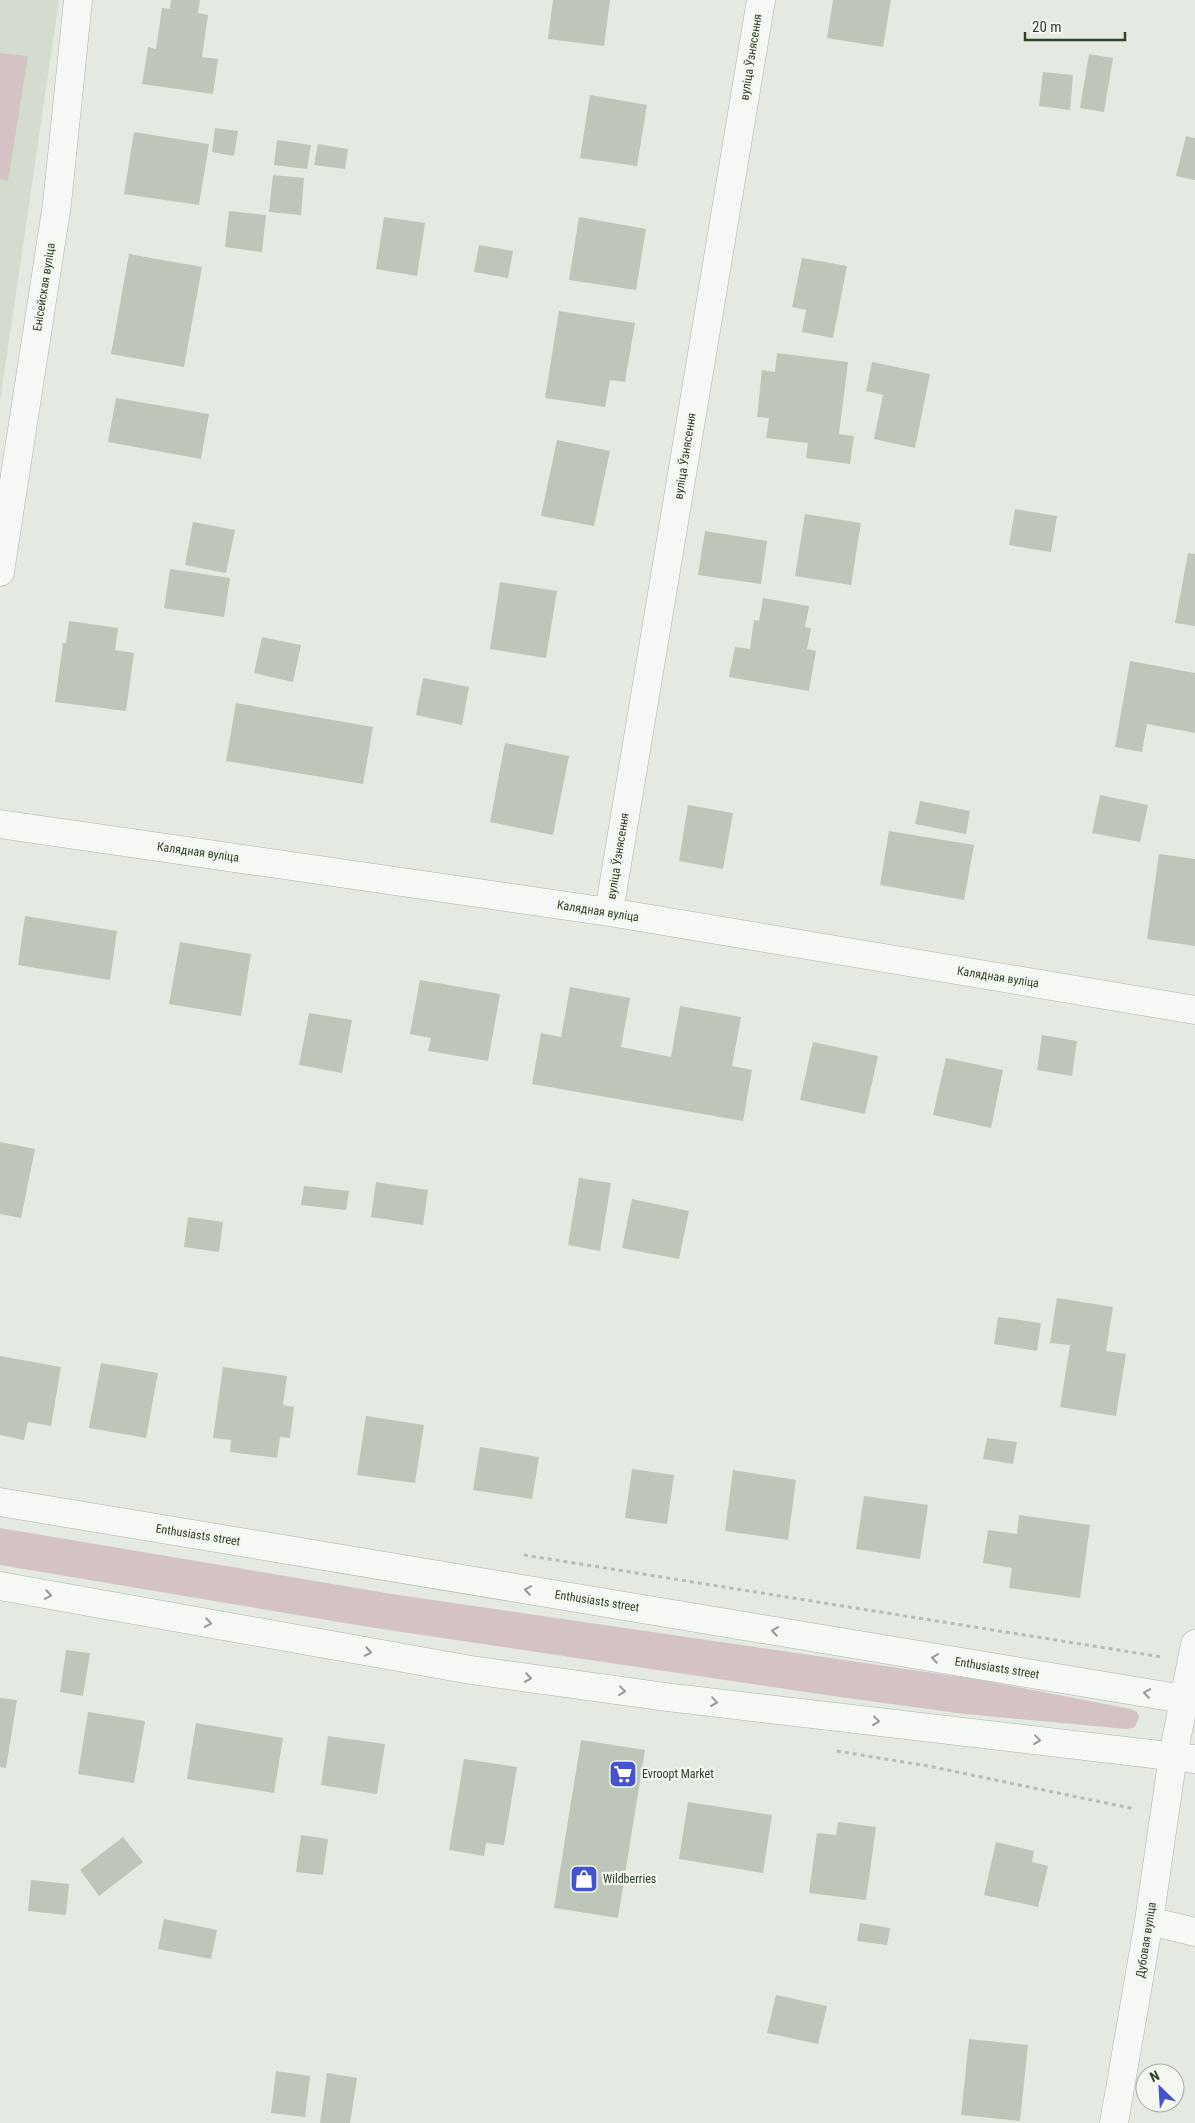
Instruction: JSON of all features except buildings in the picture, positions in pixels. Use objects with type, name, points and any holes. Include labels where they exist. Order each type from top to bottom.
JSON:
[{"type":"street","name":"Енісейская вуліца","points":[[0,572],[57,204],[78,0]]},
{"type":"street","name":"вуліца Ўзнясення","points":[[609,912],[761,0]]},
{"type":"street","name":"Калядная вуліца","points":[[0,824],[609,912],[1195,1010]]},
{"type":"street","name":"Enthusiasts street","points":[[0,1502],[1190,1700]]},
{"type":"street","points":[[0,1586],[471,1670],[676,1698],[1184,1757]]},
{"type":"street","name":"Дубовая вуліца","points":[[1114,2123],[1149,1921],[1184,1757],[1194,1653]]},
{"type":"street","points":[[1149,1921],[1195,1932]]},
{"type":"path","points":[[521,1555],[1194,1653]]},
{"type":"shaded area","points":[[0,0],[59,0],[0,402]]},
{"type":"shaded area","points":[[0,53],[28,56],[8,181],[0,179]]},
{"type":"shaded area","points":[[0,1528],[392,1594],[981,1680],[1131,1709],[1137,1712],[1139,1717],[1135,1727],[1127,1729],[965,1714],[375,1628],[0,1565]]},
{"type":"place","name":"Evroopt Market","points":[[623,1774]]},
{"type":"place","name":"Wildberries","points":[[584,1879]]}]
